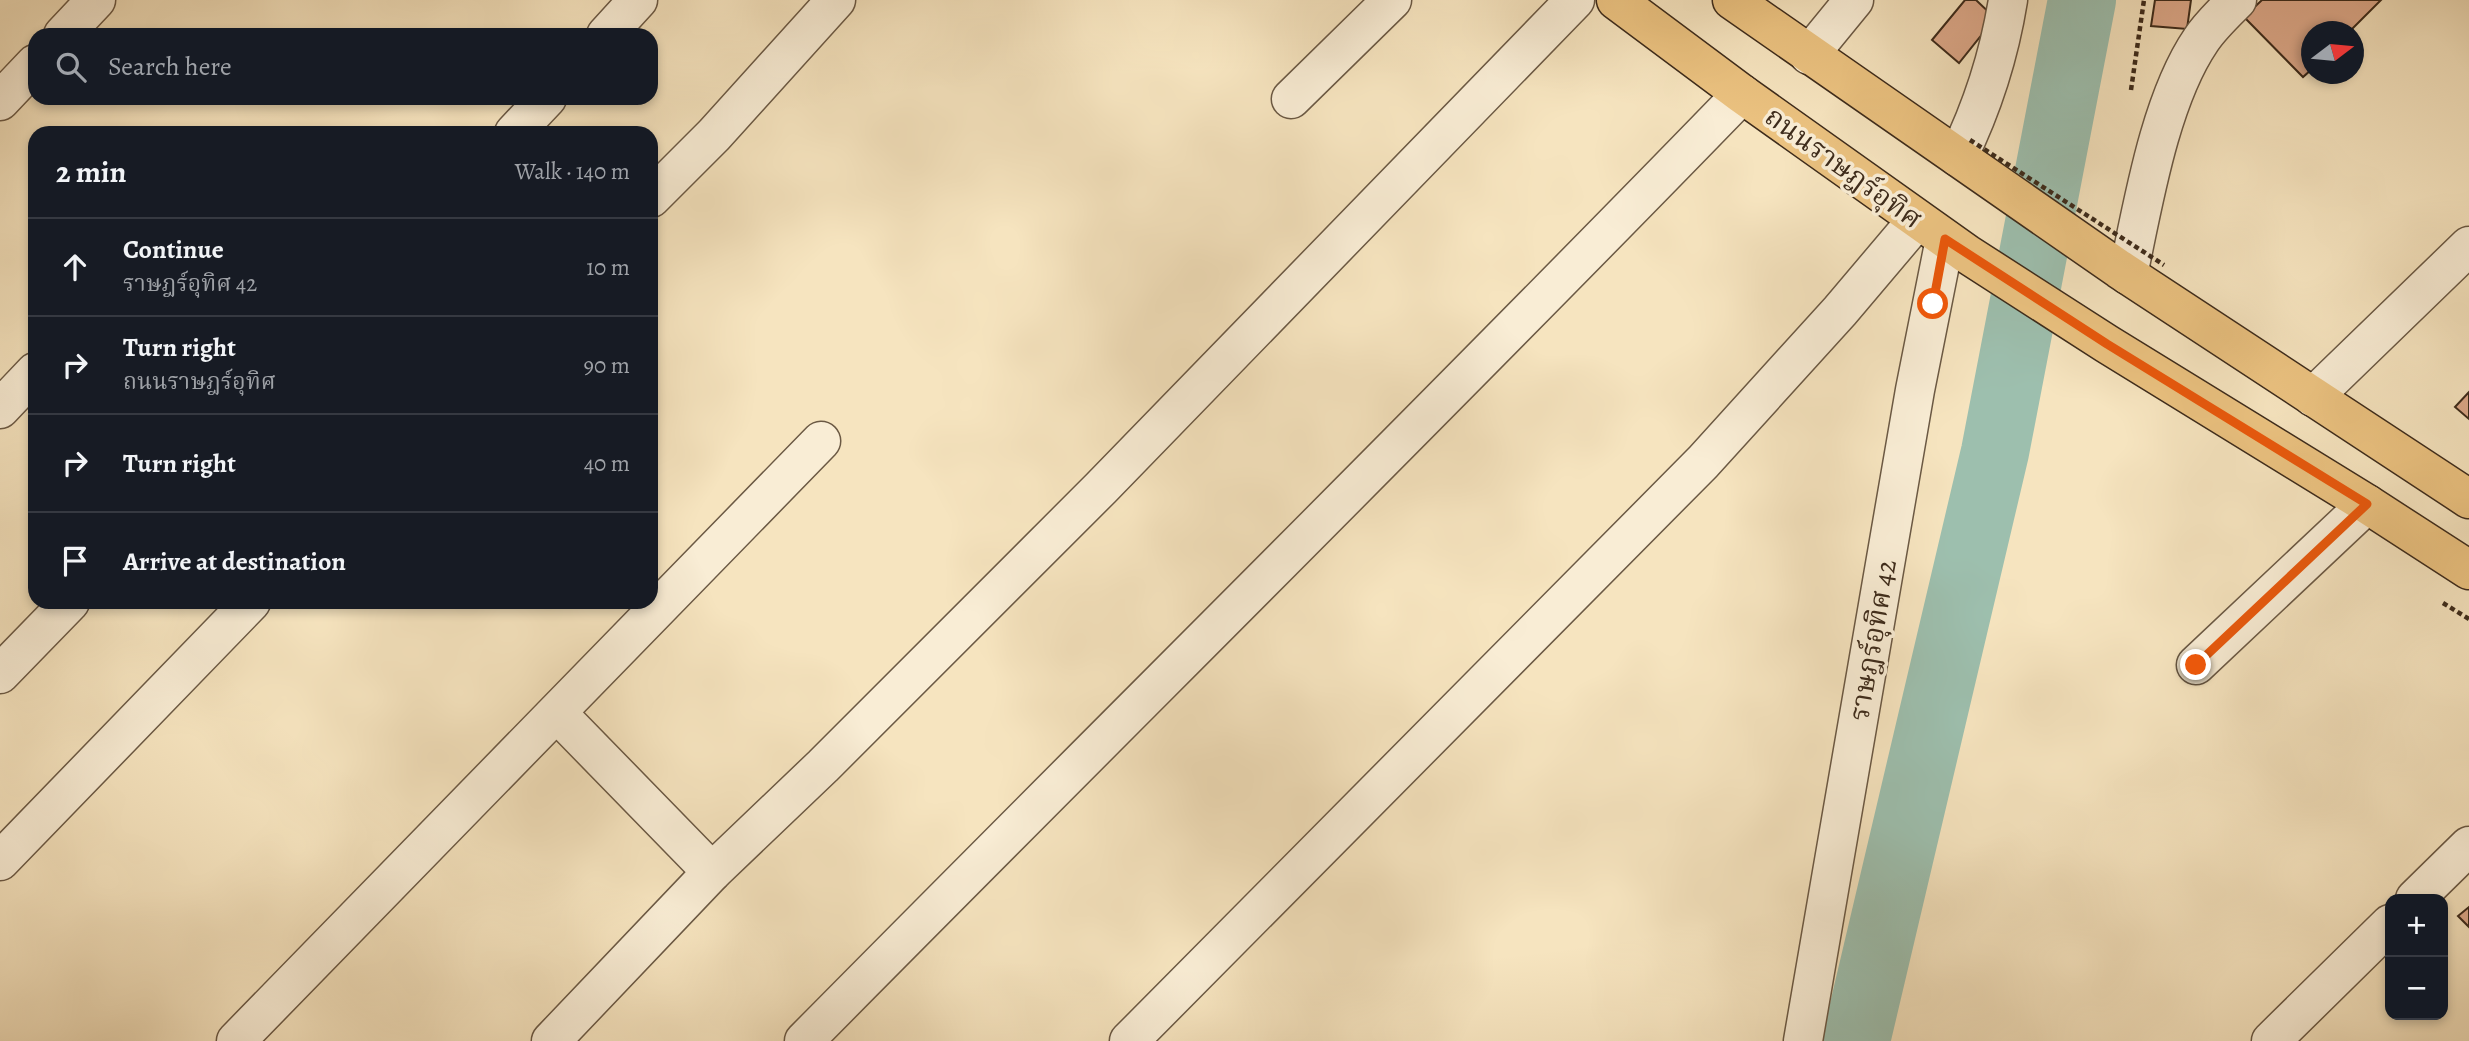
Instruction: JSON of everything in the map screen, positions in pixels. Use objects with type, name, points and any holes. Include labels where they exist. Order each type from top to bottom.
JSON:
[{"type":"main road","name":"ถนนราษฎร์อุทิศ","points":[[1616,0],[1742,94],[1943,237],[2107,344],[2469,570]]},
{"type":"main road","points":[[1732,0],[1810,55],[1969,156],[2123,272],[2469,499]]},
{"type":"street","points":[[70,28],[96,0]]},
{"type":"street","points":[[612,28],[638,0]]},
{"type":"street","points":[[658,191],[714,135],[836,0]]},
{"type":"street","points":[[1291,99],[1392,0]]},
{"type":"street","points":[[551,1041],[712,872],[833,756],[1101,488],[1575,0]]},
{"type":"street","points":[[1810,55],[1854,0]]},
{"type":"street","points":[[1969,156],[1975,124],[1990,83],[2008,0]]},
{"type":"street","points":[[2123,272],[2179,83],[2201,40],[2237,0]]},
{"type":"street","points":[[0,101],[28,71]]},
{"type":"street","points":[[804,1041],[1165,676],[1376,468],[1742,94]]},
{"type":"street","points":[[521,126],[540,105]]},
{"type":"street","points":[[1129,1041],[1703,462],[1840,311],[1943,237]]},
{"type":"street","name":"ราษฎร์อุทิศ 42","points":[[1803,1041],[1943,237]]},
{"type":"street","points":[[2313,397],[2469,246]]},
{"type":"street","points":[[0,409],[28,379]]},
{"type":"street","points":[[658,609],[821,441]]},
{"type":"street","points":[[2196,665],[2367,504]]},
{"type":"street","points":[[0,674],[63,609]]},
{"type":"street","points":[[0,860],[244,609]]},
{"type":"street","points":[[236,1041],[658,609]]},
{"type":"street","points":[[557,713],[712,872]]},
{"type":"street","points":[[2420,894],[2469,846]]},
{"type":"street","points":[[2271,1041],[2385,928]]},
{"type":"path","points":[[1969,156],[2164,265]]},
{"type":"building","points":[[1965,0],[1976,0],[1995,18],[1959,63],[1932,40]]},
{"type":"building","points":[[2155,0],[2191,0],[2187,29],[2151,26]]},
{"type":"building","points":[[2262,0],[2381,0],[2360,21],[2301,21],[2301,75],[2244,17]]},
{"type":"building","points":[[2469,392],[2469,419],[2455,407]]},
{"type":"building","points":[[2469,907],[2469,927],[2458,916]]},
{"type":"waterway","points":[[1856,1041],[1995,452],[2082,0]]},
{"type":"route","points":[[1933,304],[1945,239],[2107,344],[2367,504],[2196,665]]}]
